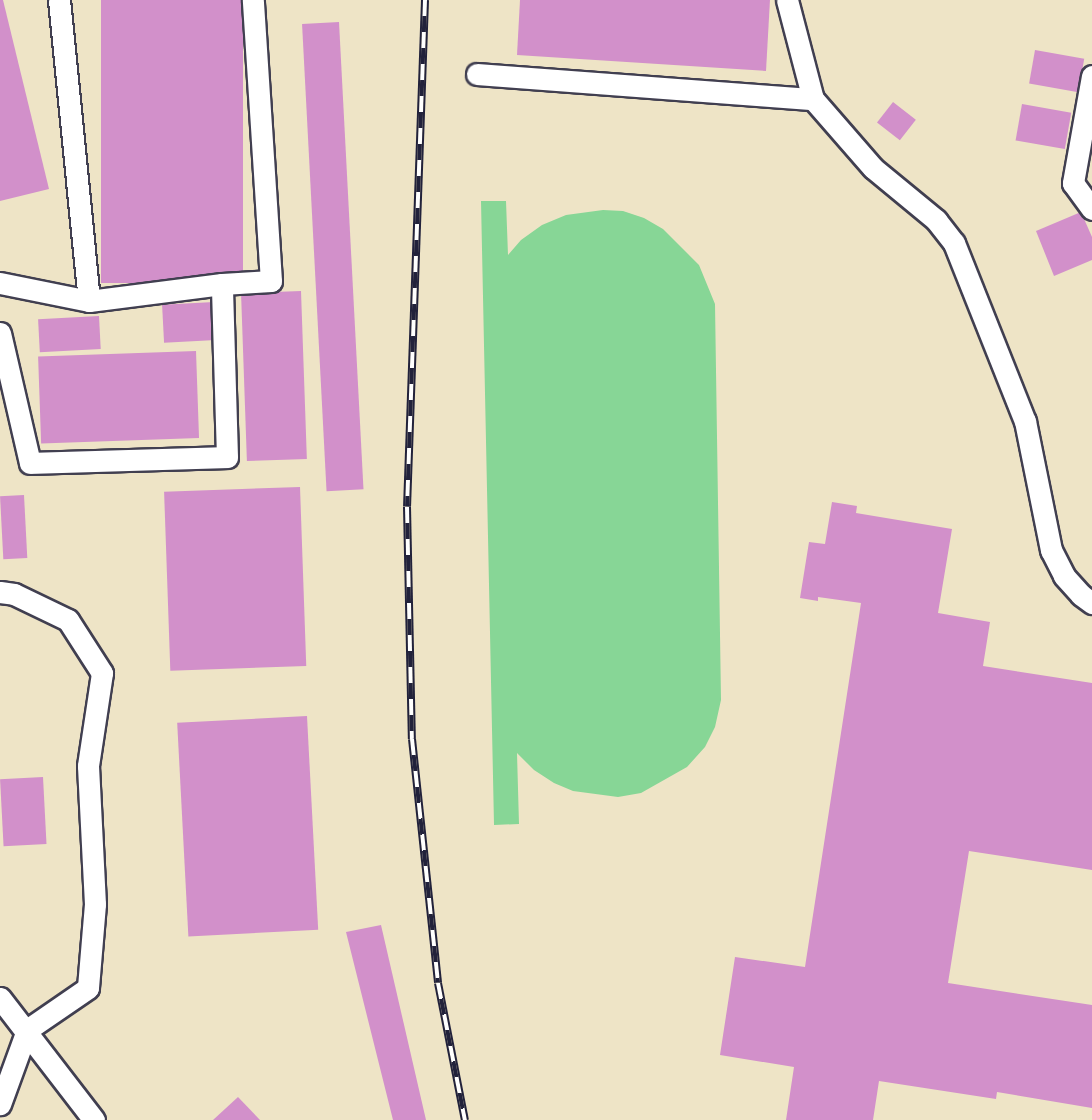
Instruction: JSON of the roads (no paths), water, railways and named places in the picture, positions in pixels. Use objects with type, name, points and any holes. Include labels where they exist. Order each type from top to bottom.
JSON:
[{"type":"lane","points":[[59,0],[89,301]]},
{"type":"lane","points":[[0,283],[89,301],[222,284],[271,281],[253,0]]},
{"type":"lane","points":[[787,0],[813,99],[873,168],[936,220],[954,243],[1025,421],[1051,550],[1064,576],[1080,595],[1092,603]]},
{"type":"lane","points":[[477,74],[813,99]]},
{"type":"lane","points":[[1092,76],[1073,183],[1092,209]]},
{"type":"lane","points":[[0,333],[30,463],[227,457],[222,284]]},
{"type":"lane","points":[[0,592],[14,594],[68,620],[102,673],[88,766],[95,904],[88,988],[27,1030],[0,1104]]},
{"type":"lane","points":[[0,998],[94,1120]]},
{"type":"railway","points":[[425,0],[407,507],[412,739],[438,983],[465,1120]]}]
